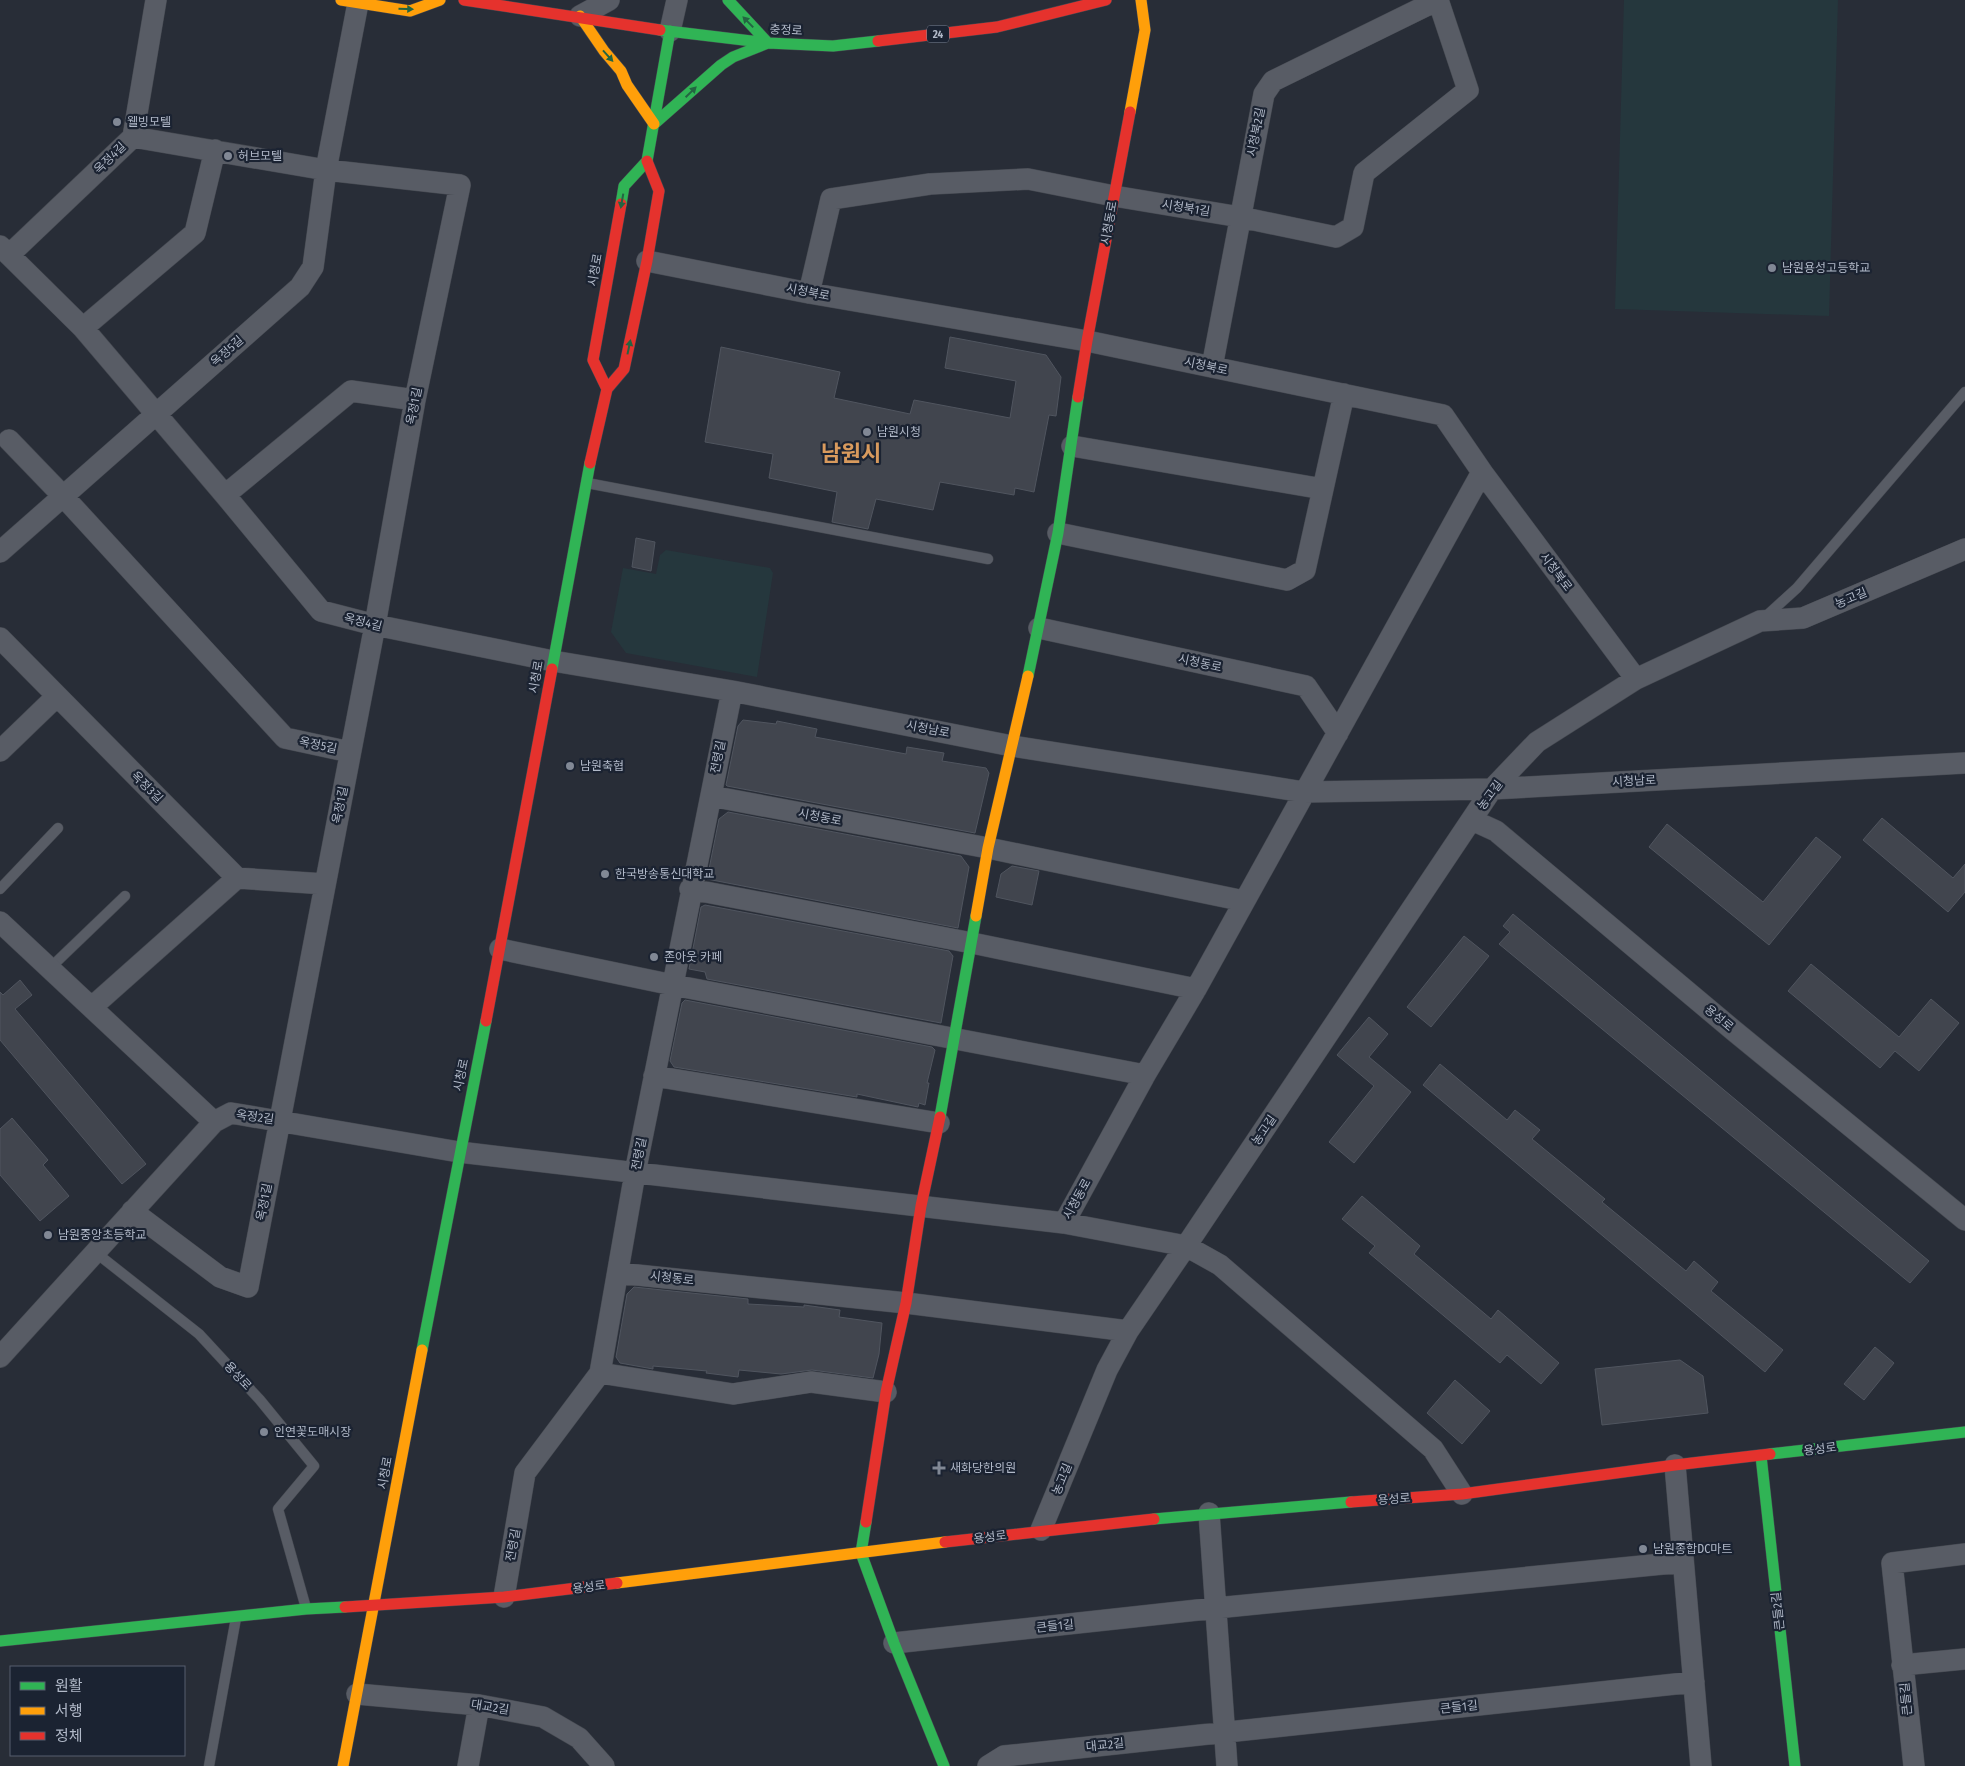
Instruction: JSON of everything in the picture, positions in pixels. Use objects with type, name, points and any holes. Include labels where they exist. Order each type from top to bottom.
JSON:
[{"type":"street","name":"옥정4길","points":[[156,0],[133,137],[4,251],[83,328],[321,611],[375,626],[553,662]]},
{"type":"street","points":[[350,1],[410,11],[440,0]]},
{"type":"street","name":"충정로","points":[[464,0],[670,31],[768,43],[833,46],[997,27],[1106,0]]},
{"type":"street","points":[[609,0],[580,16],[604,51],[621,71],[627,85],[654,124],[721,65],[733,57],[768,43],[728,0]]},
{"type":"street","points":[[670,31],[677,0]]},
{"type":"street","name":"시청동로","points":[[861,1553],[886,1392],[906,1303],[921,1206],[939,1122],[988,848],[1039,628],[1058,534],[1088,341],[1145,30],[1141,0]]},
{"type":"street","name":"시청북1길","points":[[809,293],[831,199],[930,184],[1028,179],[1114,196],[1240,217],[1336,237],[1353,227],[1364,173],[1468,90],[1438,0]]},
{"type":"street","name":"시청북2길","points":[[1212,367],[1264,94],[1273,81],[1438,0]]},
{"type":"street","name":"옥정5길","points":[[0,552],[62,495],[300,287],[313,267],[350,1]]},
{"type":"street","name":"시청로","points":[[607,389],[593,360],[624,186],[646,161],[670,31]]},
{"type":"street","points":[[133,137],[326,170]]},
{"type":"street","points":[[83,328],[195,233],[215,150]]},
{"type":"street","name":"시청로","points":[[343,1766],[459,1152],[500,949],[586,483],[607,389],[624,369],[647,261],[659,191],[646,161]]},
{"type":"street","name":"옥정1길","points":[[132,1211],[220,1278],[248,1287],[375,626],[415,400],[460,185],[326,170]]},
{"type":"street","name":"시청북로","points":[[647,261],[809,293],[1088,341],[1443,415],[1482,472],[1636,679]]},
{"type":"street","points":[[225,495],[351,391],[415,400]]},
{"type":"street","points":[[1058,534],[1287,580],[1304,570],[1344,394]]},
{"type":"street","name":"옥정5길","points":[[9,440],[62,495],[285,738],[350,752]]},
{"type":"street","points":[[1072,446],[1323,489]]},
{"type":"street","points":[[1304,792],[1482,472]]},
{"type":"street","name":"농고길","points":[[1041,1530],[1107,1370],[1128,1331],[1492,789],[1537,742],[1636,679],[1760,621],[1803,618],[1965,549]]},
{"type":"street","name":"시청동로","points":[[1039,628],[1306,686],[1338,733]]},
{"type":"street","name":"옥정3길","points":[[0,638],[236,878]]},
{"type":"street","name":"시청남로","points":[[553,662],[732,691],[1012,746],[1304,792],[1492,789],[1965,763]]},
{"type":"street","name":"전령길","points":[[504,1597],[525,1474],[600,1373],[635,1173],[673,985],[690,889],[732,691]]},
{"type":"street","points":[[0,751],[57,696]]},
{"type":"street","name":"시청동로","points":[[635,1173],[1064,1223],[1144,1075],[1196,989],[1304,792]]},
{"type":"street","name":"시청동로","points":[[711,796],[988,848],[1244,901]]},
{"type":"street","name":"용성로","points":[[1472,820],[1496,831],[1733,1030],[1965,1220]]},
{"type":"street","points":[[92,1007],[236,878],[324,884]]},
{"type":"street","points":[[690,889],[972,943],[1196,989]]},
{"type":"street","points":[[0,922],[214,1122],[0,1357]]},
{"type":"street","points":[[500,949],[954,1040],[1144,1075]]},
{"type":"street","points":[[654,1076],[939,1122]]},
{"type":"street","name":"옥정2길","points":[[214,1122],[231,1113],[459,1152],[635,1173]]},
{"type":"street","points":[[1064,1223],[1186,1246],[1220,1265],[1433,1449],[1462,1494]]},
{"type":"street","name":"시청동로","points":[[618,1273],[906,1303],[1128,1331]]},
{"type":"street","points":[[600,1373],[734,1394],[811,1382],[886,1392]]},
{"type":"street","name":"용성로","points":[[0,1641],[306,1609],[504,1597],[1041,1530],[1209,1513],[1462,1494],[1675,1465],[1965,1432]]},
{"type":"street","name":"큰들2길","points":[[1761,1456],[1795,1766]]},
{"type":"street","points":[[1675,1465],[1701,1766]]},
{"type":"street","points":[[1209,1513],[1227,1766]]},
{"type":"street","points":[[861,1553],[894,1643],[944,1766]]},
{"type":"street","points":[[1902,1665],[1892,1563],[1965,1554]]},
{"type":"street","name":"큰들1길","points":[[894,1643],[1216,1608],[1684,1562]]},
{"type":"street","name":"큰들길","points":[[1914,1766],[1902,1665],[1965,1659]]},
{"type":"street","name":"큰들1길","points":[[1225,1732],[1694,1682]]},
{"type":"street","name":"대교2길","points":[[357,1694],[480,1704],[543,1717],[579,1738],[604,1766]]},
{"type":"street","points":[[468,1766],[480,1704]]},
{"type":"street","name":"대교2길","points":[[988,1766],[1004,1756],[1225,1732]]},
{"type":"lane","points":[[1760,621],[1797,588],[1965,392]]},
{"type":"lane","points":[[586,483],[988,559]]},
{"type":"lane","points":[[0,889],[58,828]]},
{"type":"lane","points":[[49,969],[125,896]]},
{"type":"lane","name":"용성로","points":[[95,1252],[199,1334],[260,1400],[314,1466],[278,1509],[306,1609]]},
{"type":"lane","points":[[209,1766],[236,1617]]},
{"type":"shaded area","points":[[1624,0],[1838,0],[1829,316],[1615,309]]},
{"type":"shaded area","points":[[666,550],[770,568],[773,573],[757,677],[626,653],[611,632],[623,568],[656,574],[660,555]]},
{"type":"building","name":"남원시청","points":[[950,337],[1046,355],[1061,377],[1056,416],[1049,415],[1034,492],[1015,488],[1014,495],[940,482],[933,510],[876,499],[868,529],[832,522],[837,492],[769,478],[773,454],[705,442],[721,347],[840,372],[834,398],[910,414],[914,400],[1010,418],[1016,381],[945,368]]},
{"type":"building","points":[[636,538],[655,542],[651,571],[632,567]]},
{"type":"building","points":[[743,720],[776,724],[777,721],[817,729],[815,737],[906,754],[907,747],[944,753],[942,761],[986,768],[989,773],[975,833],[727,786],[738,726]]},
{"type":"building","points":[[728,812],[961,856],[969,867],[958,928],[707,879],[719,819]]},
{"type":"building","points":[[1882,818],[1953,878],[1965,864],[1965,892],[1948,912],[1863,840]]},
{"type":"building","points":[[1667,824],[1763,902],[1816,837],[1841,857],[1769,945],[1649,847]]},
{"type":"building","points":[[1012,866],[1039,871],[1032,905],[996,897],[1001,874]]},
{"type":"building","points":[[705,905],[949,951],[953,956],[941,1023],[707,979],[705,972],[689,969],[701,907]]},
{"type":"building","points":[[1513,914],[1929,1261],[1910,1283],[1499,944],[1510,932],[1503,926]]},
{"type":"building","points":[[1464,936],[1489,956],[1431,1027],[1407,1007]]},
{"type":"building","points":[[1811,964],[1899,1037],[1931,999],[1959,1023],[1919,1071],[1895,1051],[1880,1068],[1788,991]]},
{"type":"building","points":[[20,980],[32,995],[15,1009],[146,1164],[122,1184],[0,1040],[0,992],[3,995]]},
{"type":"building","points":[[685,1000],[932,1047],[935,1050],[927,1083],[929,1083],[925,1105],[919,1103],[918,1107],[857,1094],[857,1097],[674,1067],[670,1061],[682,1003]]},
{"type":"building","points":[[1369,1017],[1388,1034],[1369,1057],[1411,1092],[1354,1163],[1329,1142],[1374,1086],[1337,1055]]},
{"type":"building","points":[[1440,1064],[1507,1120],[1515,1110],[1540,1130],[1532,1139],[1605,1199],[1602,1202],[1686,1271],[1694,1261],[1718,1282],[1711,1291],[1783,1350],[1765,1372],[1423,1085]]},
{"type":"building","points":[[12,1118],[48,1160],[43,1165],[69,1196],[40,1221],[0,1175],[0,1129]]},
{"type":"building","points":[[1362,1196],[1420,1246],[1414,1254],[1491,1319],[1498,1310],[1559,1363],[1541,1384],[1507,1355],[1500,1363],[1369,1253],[1375,1246],[1342,1219]]},
{"type":"building","points":[[634,1287],[748,1299],[748,1304],[804,1307],[804,1305],[840,1310],[839,1317],[882,1323],[879,1354],[873,1378],[812,1370],[781,1374],[739,1370],[738,1377],[706,1373],[707,1371],[653,1366],[653,1369],[620,1363],[616,1357],[627,1294]]},
{"type":"building","points":[[1875,1347],[1894,1363],[1864,1400],[1844,1384]]},
{"type":"building","points":[[1680,1360],[1703,1376],[1708,1413],[1602,1425],[1595,1369]]},
{"type":"building","points":[[1455,1380],[1490,1411],[1462,1444],[1427,1413]]},
{"type":"traffic: fast","points":[[728,0],[768,43]]},
{"type":"traffic: fast","points":[[660,30],[768,43],[833,46],[878,41]]},
{"type":"traffic: fast","points":[[621,204],[624,186],[647,161],[670,31]]},
{"type":"traffic: fast","points":[[654,124],[721,65],[733,57],[768,43]]},
{"type":"traffic: fast","points":[[1028,676],[1058,533],[1078,397]]},
{"type":"traffic: fast","points":[[552,669],[590,463]]},
{"type":"traffic: fast","points":[[940,1117],[976,916]]},
{"type":"traffic: fast","points":[[422,1350],[486,1021]]},
{"type":"traffic: fast","points":[[1770,1454],[1965,1432]]},
{"type":"traffic: fast","points":[[1761,1456],[1795,1766]]},
{"type":"traffic: fast","points":[[1154,1519],[1351,1502]]},
{"type":"traffic: fast","points":[[866,1522],[861,1553],[894,1643],[944,1766]]},
{"type":"traffic: fast","points":[[0,1641],[306,1609],[345,1607]]},
{"type":"traffic: slow","points":[[341,0],[410,11],[440,0]]},
{"type":"traffic: slow","points":[[1130,112],[1145,30],[1141,0]]},
{"type":"traffic: slow","points":[[580,16],[604,51],[621,71],[627,85],[654,124]]},
{"type":"traffic: slow","points":[[976,916],[988,848],[1028,676]]},
{"type":"traffic: slow","points":[[343,1766],[422,1350]]},
{"type":"traffic: slow","points":[[617,1583],[945,1542]]},
{"type":"traffic: jam","points":[[464,0],[660,30]]},
{"type":"traffic: jam","points":[[878,41],[997,27],[1106,0]]},
{"type":"traffic: jam","points":[[1078,397],[1130,112]]},
{"type":"traffic: jam","points":[[590,463],[607,389],[624,369],[647,261],[659,191],[647,161]]},
{"type":"traffic: jam","points":[[607,389],[593,360],[621,204]]},
{"type":"traffic: jam","points":[[486,1021],[552,669]]},
{"type":"traffic: jam","points":[[866,1522],[886,1392],[906,1303],[921,1206],[940,1117]]},
{"type":"traffic: jam","points":[[1351,1502],[1462,1494],[1770,1454]]},
{"type":"traffic: jam","points":[[945,1542],[1154,1519]]},
{"type":"traffic: jam","points":[[345,1607],[504,1597],[617,1583]]},
{"type":"place","name":"웰빙모텔","points":[[117,122]]},
{"type":"place","name":"허브모텔","points":[[228,156]]},
{"type":"place","name":"남원용성고등학교","points":[[1772,268]]},
{"type":"place","name":"남원시청","points":[[867,432]]},
{"type":"place","name":"남원축협","points":[[570,766]]},
{"type":"place","name":"한국방송통신대학교","points":[[605,874]]},
{"type":"place","name":"존아웃 카페","points":[[654,957]]},
{"type":"place","name":"남원중앙초등학교","points":[[48,1235]]},
{"type":"place","name":"인연꽃도매시장","points":[[264,1432]]},
{"type":"place","name":"새화당한의원","points":[[939,1468]]},
{"type":"place","name":"남원종합DC마트","points":[[1643,1549]]},
{"type":"district","name":"남원시","points":[[851,453]]}]
